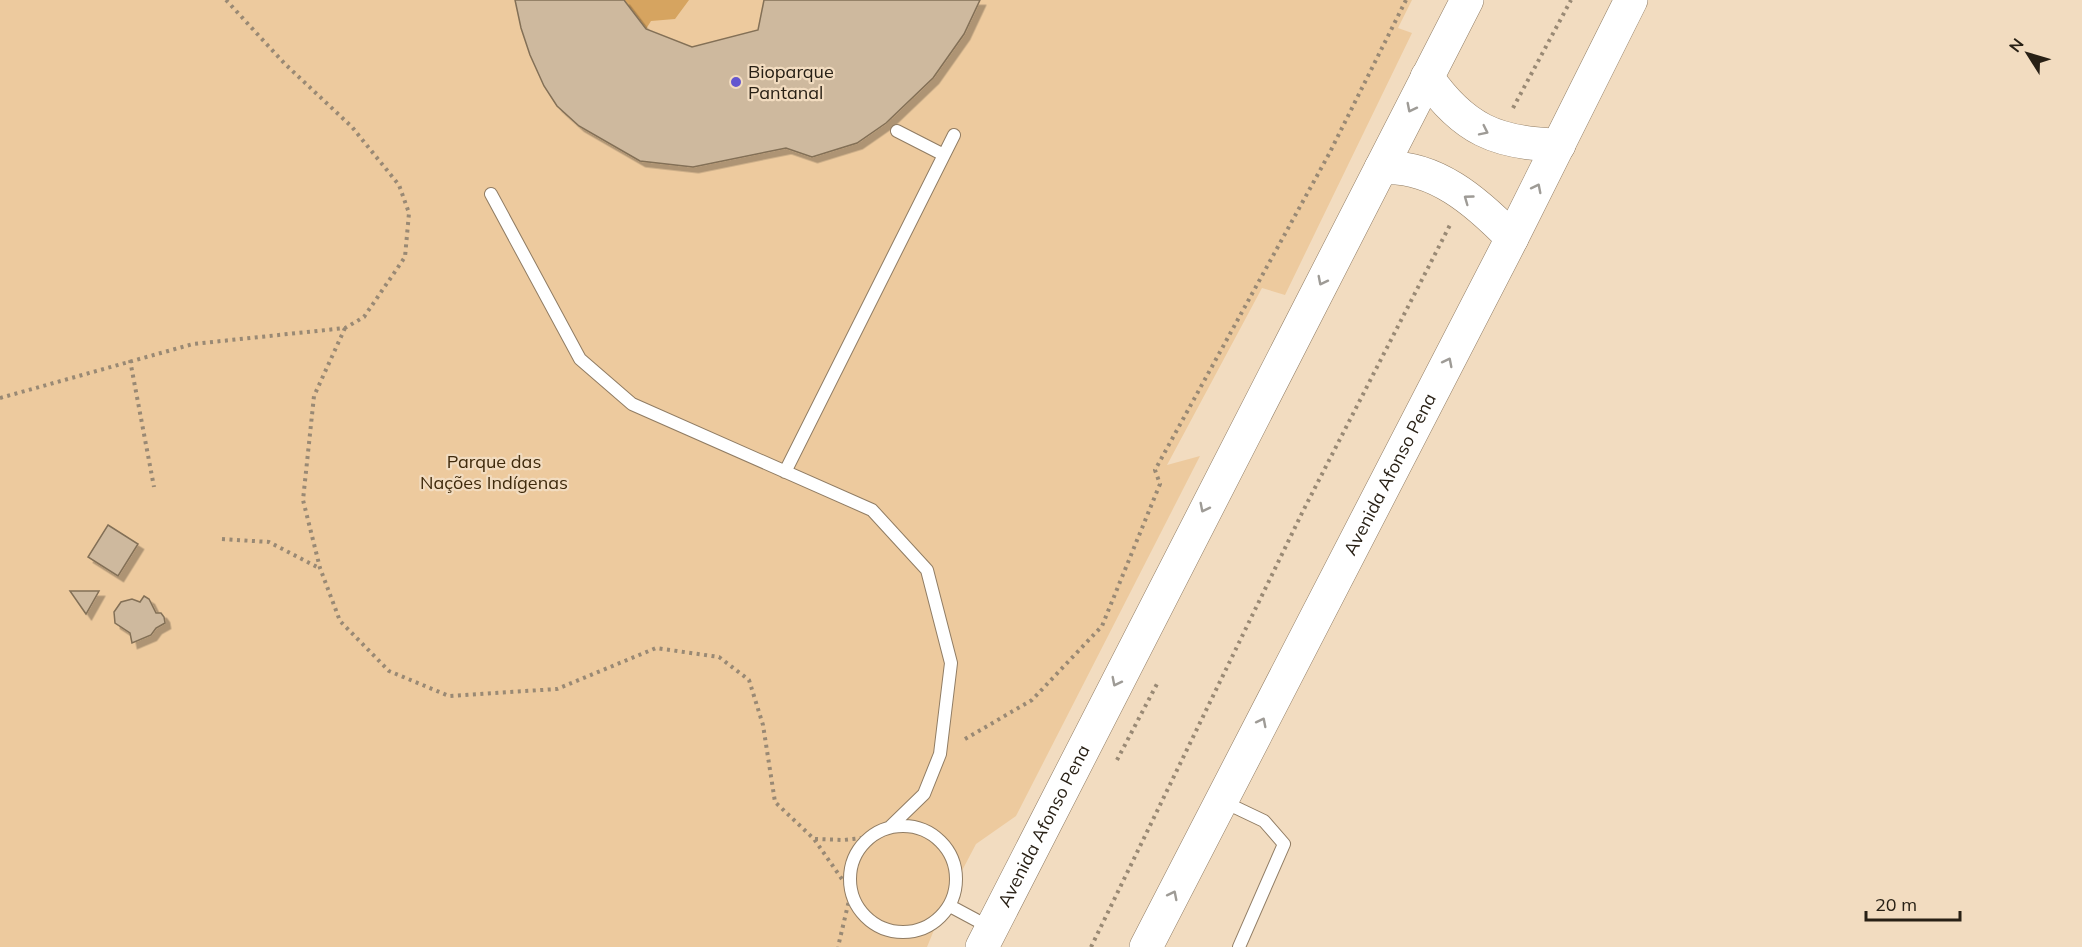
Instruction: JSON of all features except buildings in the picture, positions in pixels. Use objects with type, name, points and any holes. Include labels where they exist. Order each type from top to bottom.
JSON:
[{"type":"main road","name":"Avenida Afonso Pena","points":[[986,937],[1467,0]]},
{"type":"main road","name":"Avenida Afonso Pena","points":[[1146,947],[1512,238],[1631,0]]},
{"type":"main road","points":[[1427,77],[1445,102],[1463,119],[1497,137],[1537,145],[1559,145]]},
{"type":"main road","points":[[1381,168],[1412,169],[1431,176],[1465,196],[1512,238]]},
{"type":"lane","points":[[897,131],[944,155]]},
{"type":"lane","points":[[785,472],[954,135]]},
{"type":"lane","points":[[491,194],[580,359],[632,404],[872,510],[927,570],[951,663],[940,754],[924,794],[890,827],[871,836],[858,852],[850,872],[851,892],[860,912],[876,925],[896,932],[916,931],[936,922],[950,906],[957,886],[955,866],[946,847],[931,833],[911,826],[890,827]]},
{"type":"lane","points":[[1221,801],[1264,821],[1284,844],[1239,947]]},
{"type":"lane","points":[[950,906],[986,937]]},
{"type":"path","points":[[0,398],[193,344],[345,328],[364,317],[405,257],[409,213],[399,185],[352,127],[285,64],[226,0]]},
{"type":"path","points":[[940,754],[1032,700],[1102,626],[1160,484],[1155,471],[1329,154],[1406,0]]},
{"type":"path","points":[[1497,137],[1571,0]]},
{"type":"path","points":[[1091,947],[1302,513],[1465,196]]},
{"type":"path","points":[[345,328],[314,396],[303,500],[320,568],[340,621],[389,671],[449,696],[557,689],[656,648],[719,657],[749,680],[763,725],[775,802],[814,839],[851,892],[838,947]]},
{"type":"path","points":[[130,360],[154,487]]},
{"type":"path","points":[[222,539],[269,542],[320,568]]},
{"type":"path","points":[[814,839],[844,840],[871,836]]},
{"type":"green space","name":"Parque das Nações Indígenas","points":[[0,0],[1412,0],[1398,28],[1412,33],[1285,295],[1262,288],[1167,465],[1200,456],[1016,816],[976,844],[946,901],[927,947],[0,947]]},
{"type":"shaded area","points":[[624,0],[689,0],[675,19],[651,21],[646,29]]},
{"type":"place","name":"Bioparque Pantanal","points":[[736,82]]}]
